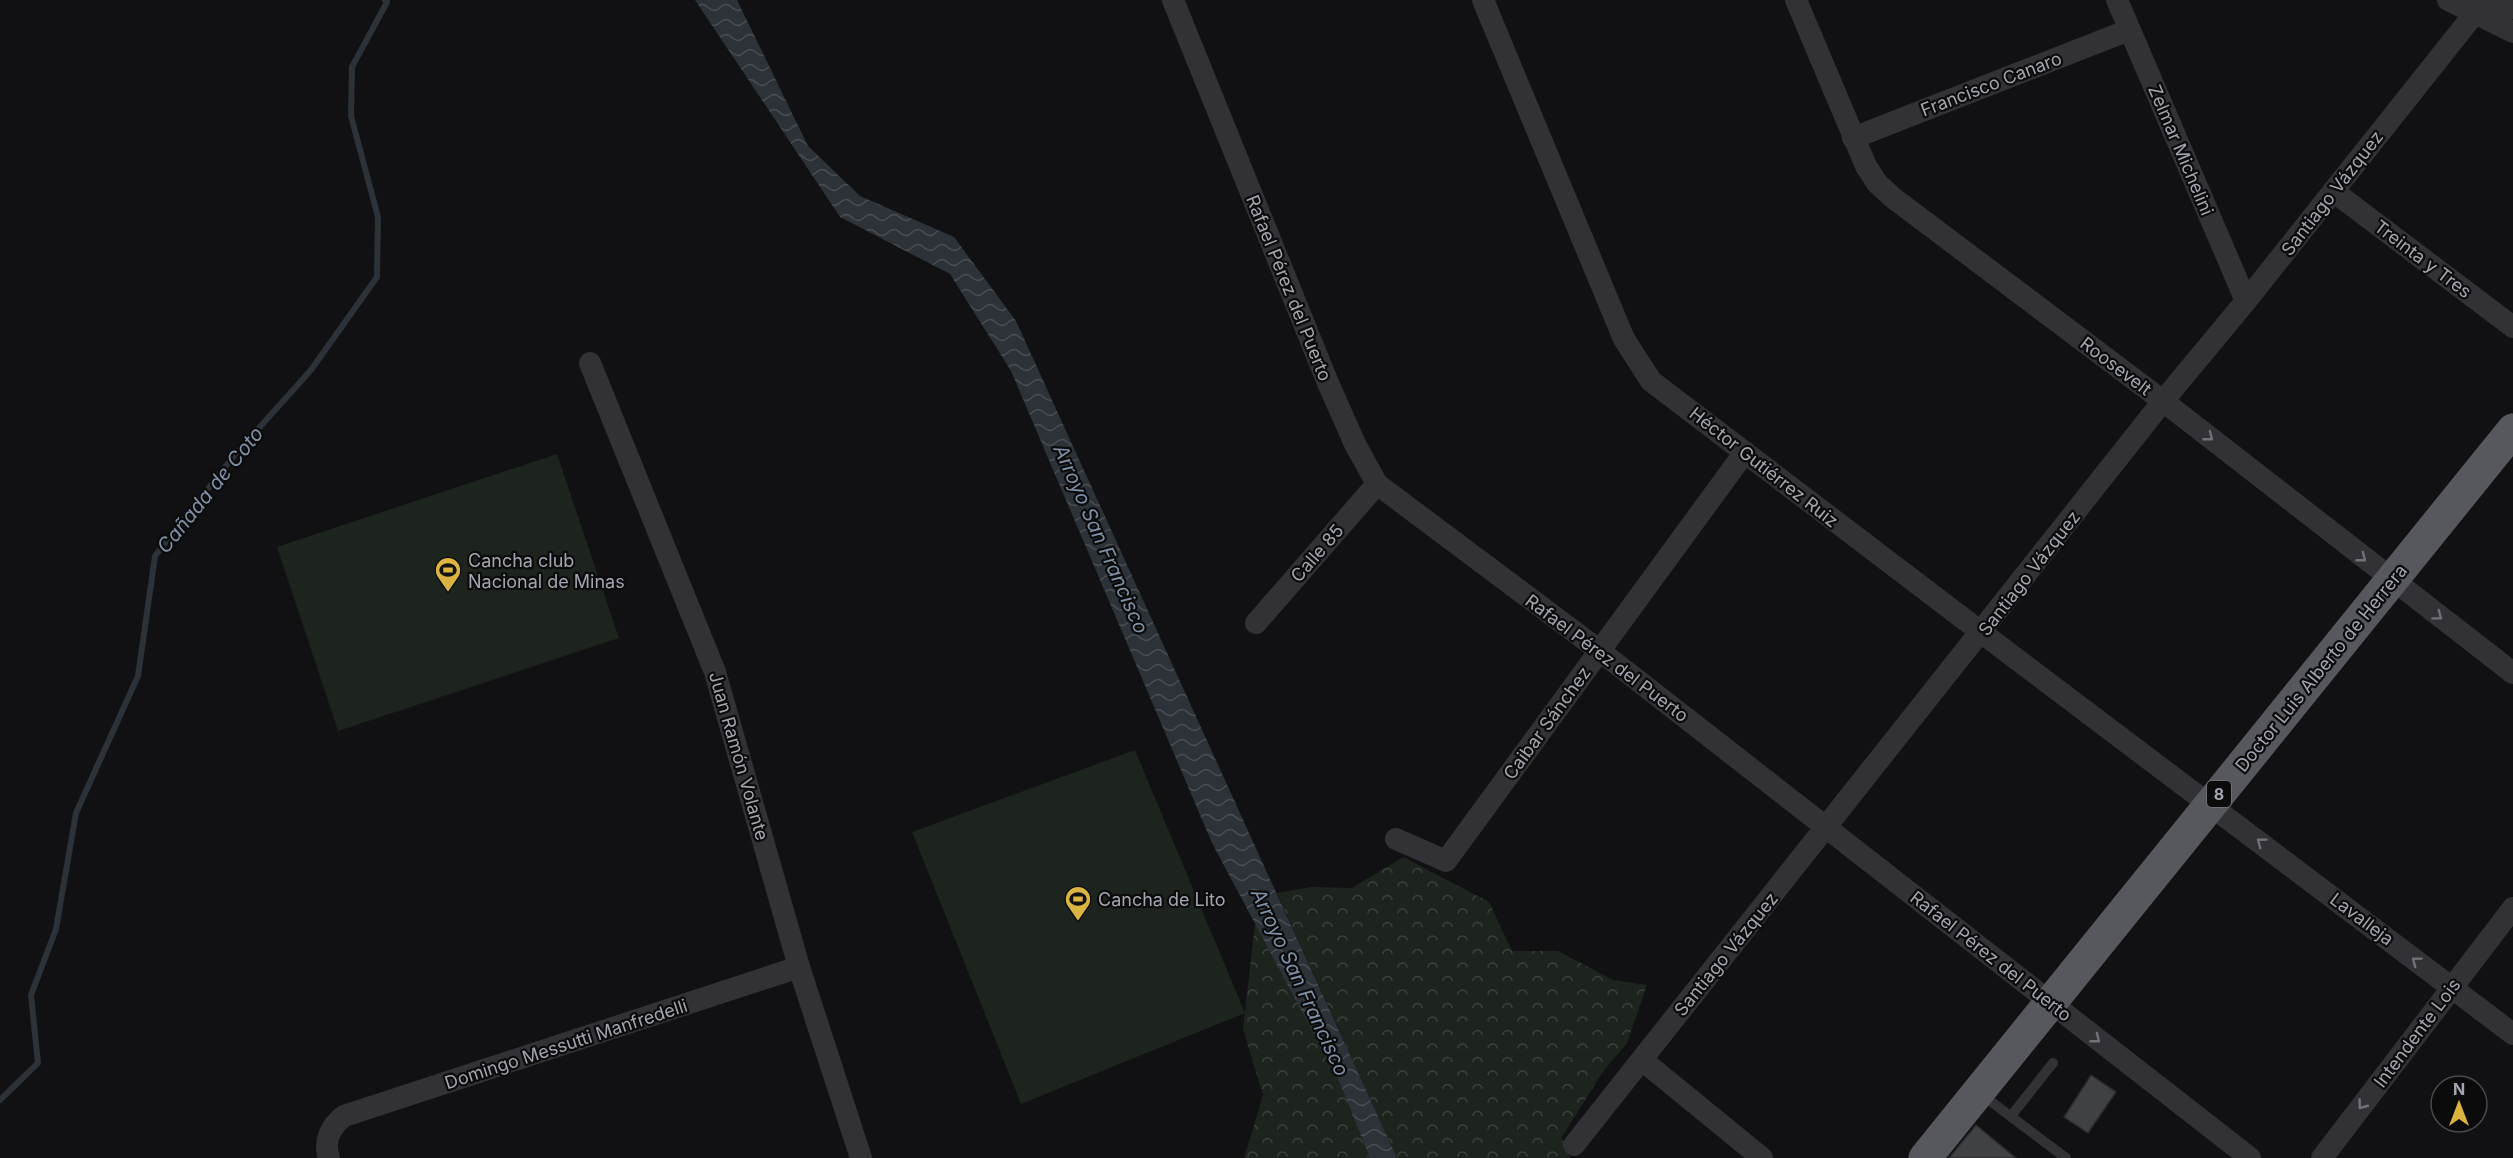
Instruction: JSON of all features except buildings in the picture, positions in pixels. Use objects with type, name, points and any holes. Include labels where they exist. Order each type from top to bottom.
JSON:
[{"type":"highway","name":"Doctor Luis Alberto de Herrera","points":[[1925,1158],[2513,430]]},
{"type":"street","name":"Rafael Pérez del Puerto","points":[[1173,0],[1328,383],[1355,444],[1377,484],[1600,651],[2250,1158]]},
{"type":"street","name":"Héctor Gutiérrez Ruiz","points":[[1483,0],[1624,339],[1651,381],[1981,634],[2211,804]]},
{"type":"street","name":"Roosevelt","points":[[1796,0],[1853,138],[1877,183],[1892,197],[2163,401],[2513,674]]},
{"type":"street","name":"Zelmar Michelini","points":[[2116,0],[2246,301]]},
{"type":"street","points":[[2448,0],[2478,7],[2513,32]]},
{"type":"street","points":[[2496,0],[2513,8]]},
{"type":"street","name":"Santiago Vázquez","points":[[1574,1145],[2478,7]]},
{"type":"street","name":"Francisco Canaro","points":[[1853,138],[2129,30]]},
{"type":"street","name":"Treinta y Tres","points":[[2333,191],[2513,327]]},
{"type":"street","name":"Juan Ramón Volante","points":[[590,363],[716,672],[799,967],[861,1158]]},
{"type":"street","name":"Caibar Sánchez","points":[[1396,839],[1446,861],[1745,452]]},
{"type":"street","name":"Calle 85","points":[[1256,622],[1377,484]]},
{"type":"street","name":"Lavalleja","points":[[2211,804],[2513,1034]]},
{"type":"street","name":"Intendente Lois","points":[[2322,1158],[2513,908]]},
{"type":"street","name":"Domingo Messutti Manfredelli","points":[[329,1158],[326,1150],[327,1139],[334,1124],[344,1116],[799,967]]},
{"type":"street","points":[[1642,1060],[1762,1158]]},
{"type":"lane","points":[[2011,1116],[2053,1064]]},
{"type":"lane","points":[[1978,1092],[2066,1158]]},
{"type":"green space","name":"Cancha club Nacional de Minas","points":[[557,454],[619,638],[338,731],[277,547]]},
{"type":"green space","name":"Cancha de Lito","points":[[1135,750],[1245,1013],[1021,1104],[912,832]]},
{"type":"green space","points":[[1403,857],[1489,902],[1512,951],[1558,951],[1613,980],[1647,985],[1627,1043],[1602,1073],[1562,1137],[1570,1158],[1397,1158],[1277,893],[1311,887],[1352,888]]},
{"type":"green space","points":[[1255,923],[1339,1081],[1370,1158],[1244,1158],[1263,1095],[1243,1029]]},
{"type":"water","name":"Arroyo San Francisco","points":[[695,0],[737,0],[808,146],[860,196],[954,237],[1016,321],[1397,1158],[1370,1158],[1339,1081],[1212,843],[1011,371],[950,274],[840,217]]},
{"type":"waterway","name":"Cañada de Coto","points":[[0,1100],[38,1063],[31,995],[56,929],[76,813],[138,676],[155,556],[233,457],[311,370],[377,277],[378,217],[351,116],[352,67],[387,2],[385,0]]},
{"type":"place","name":"Cancha club Nacional de Minas","points":[[448,593]]},
{"type":"place","name":"Cancha de Lito","points":[[1078,922]]}]
